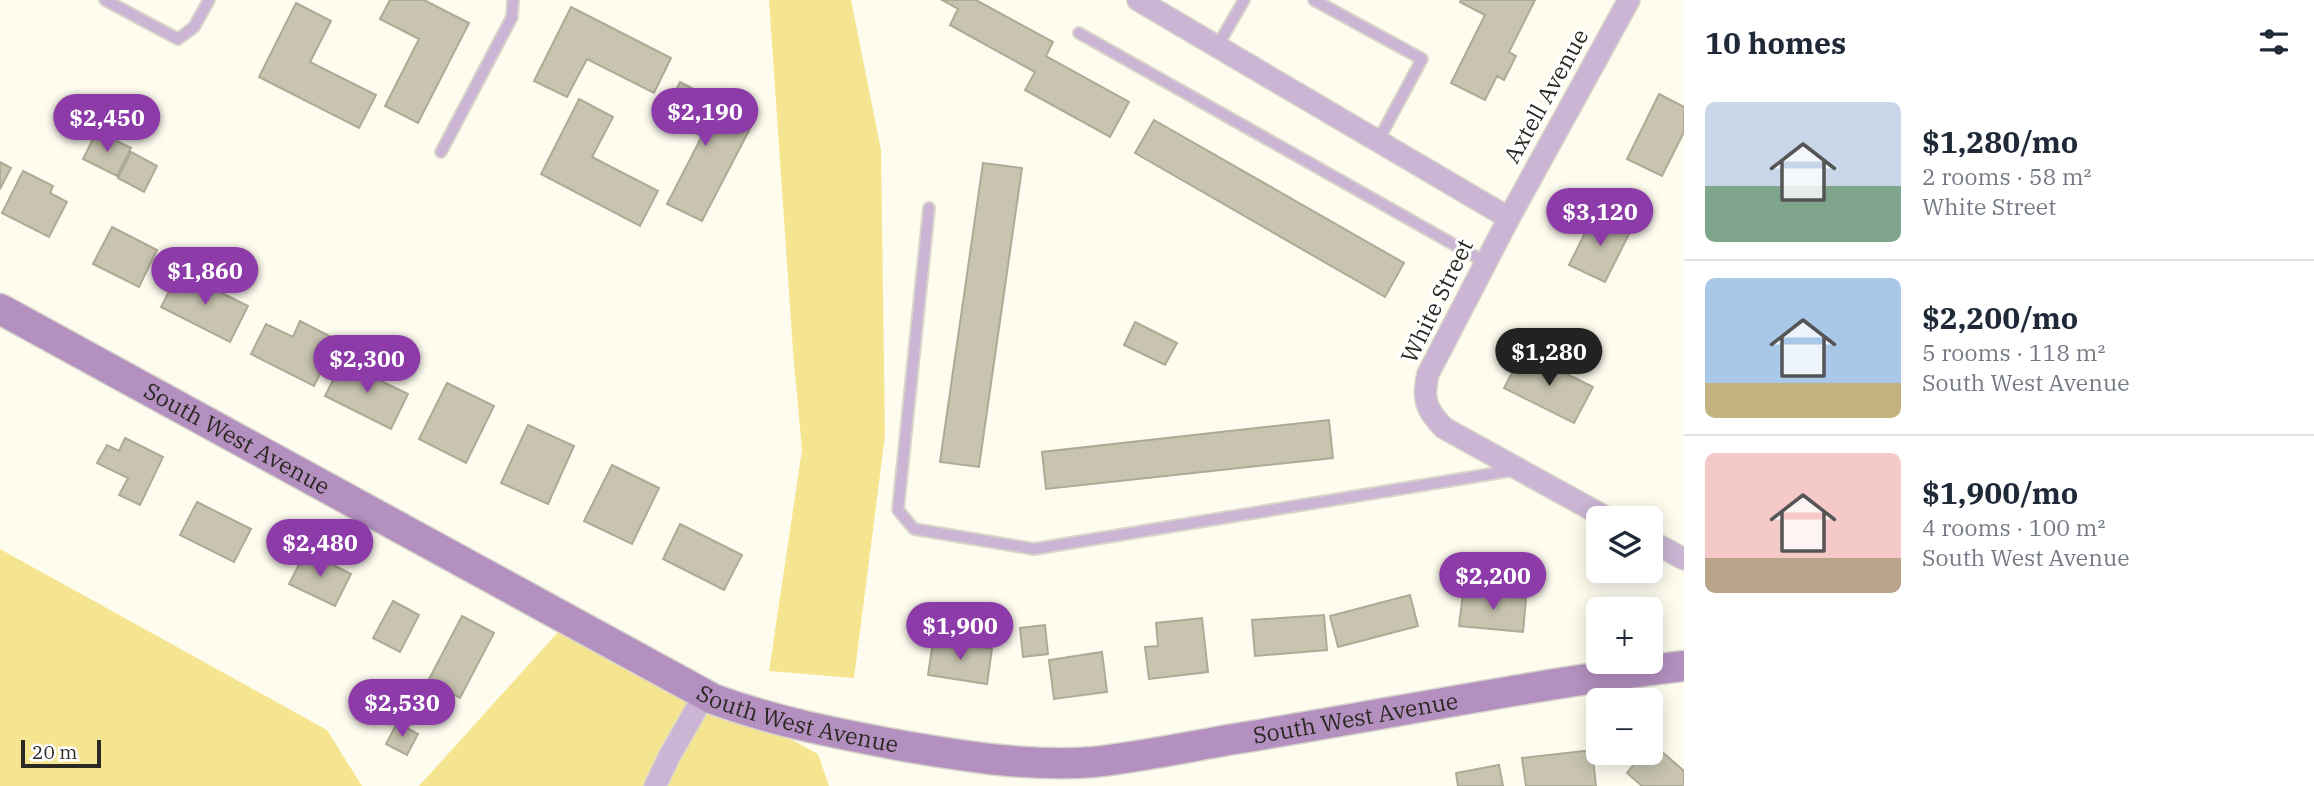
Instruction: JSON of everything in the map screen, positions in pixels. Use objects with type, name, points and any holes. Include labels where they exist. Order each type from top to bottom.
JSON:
[{"type":"street","points":[[1138,0],[1509,218]]},
{"type":"street","name":"Axtell Avenue","points":[[1509,218],[1629,0]]},
{"type":"street","name":"White Street","points":[[1509,218],[1428,374],[1425,386],[1426,404],[1444,428],[1586,507]]},
{"type":"street","name":"South West Avenue","points":[[0,309],[705,694],[757,715],[822,731],[964,757],[1028,762],[1092,762],[1684,666]]},
{"type":"street","points":[[1663,548],[1684,559]]},
{"type":"street","points":[[655,786],[705,694]]},
{"type":"lane","points":[[105,0],[178,39],[194,27],[208,0]]},
{"type":"lane","points":[[441,152],[512,17],[513,0]]},
{"type":"lane","points":[[1217,47],[1244,0]]},
{"type":"lane","points":[[1314,0],[1422,59],[1378,141]]},
{"type":"lane","points":[[1079,33],[1485,262]]},
{"type":"lane","points":[[929,208],[898,510],[914,529],[1034,549],[1517,470]]},
{"type":"shaded area","points":[[769,0],[851,0],[881,150],[885,436],[854,678],[769,671],[802,450]]},
{"type":"shaded area","points":[[0,549],[327,730],[362,786],[0,786]]},
{"type":"shaded area","points":[[569,620],[818,754],[829,786],[419,786]]},
{"type":"building","points":[[390,0],[424,0],[469,23],[418,123],[385,106],[419,39],[380,19]]},
{"type":"building","points":[[942,0],[976,0],[1053,42],[1046,56],[1129,102],[1110,137],[1025,90],[1035,72],[950,25],[958,9]]},
{"type":"building","points":[[1535,0],[1509,52],[1516,56],[1504,80],[1497,76],[1485,100],[1451,83],[1485,15],[1460,2]]},
{"type":"building","points":[[296,3],[331,21],[310,62],[376,95],[359,128],[259,77]]},
{"type":"building","points":[[571,7],[671,58],[654,93],[587,59],[567,97],[534,81]]},
{"type":"building","points":[[680,82],[754,121],[702,221],[667,204],[702,136],[663,116]]},
{"type":"building","points":[[1659,94],[1684,107],[1684,132],[1662,176],[1627,159]]},
{"type":"building","points":[[579,99],[613,117],[592,157],[658,191],[640,226],[541,174]]},
{"type":"building","points":[[1154,120],[1404,263],[1385,297],[1135,153]]},
{"type":"building","points":[[97,131],[131,148],[117,176],[83,159]]},
{"type":"building","points":[[131,152],[157,166],[144,192],[118,178]]},
{"type":"building","points":[[0,162],[11,168],[0,189]]},
{"type":"building","points":[[983,163],[1022,168],[979,467],[940,462]]},
{"type":"building","points":[[23,171],[53,186],[50,193],[67,202],[49,237],[2,213]]},
{"type":"building","points":[[1594,215],[1630,232],[1605,282],[1569,265]]},
{"type":"building","points":[[112,227],[157,250],[139,287],[93,264]]},
{"type":"building","points":[[179,272],[248,306],[230,342],[161,307]]},
{"type":"building","points":[[300,321],[337,340],[314,386],[251,354],[266,324],[293,337]]},
{"type":"building","points":[[1135,322],[1177,343],[1165,365],[1124,345]]},
{"type":"building","points":[[1523,352],[1593,387],[1574,423],[1504,388]]},
{"type":"building","points":[[342,362],[408,394],[391,429],[325,396]]},
{"type":"building","points":[[447,383],[494,406],[466,463],[419,439]]},
{"type":"building","points":[[1329,420],[1333,458],[1046,489],[1042,452]]},
{"type":"building","points":[[528,425],[574,446],[548,504],[501,483]]},
{"type":"building","points":[[125,438],[163,457],[140,505],[119,495],[128,478],[97,463],[107,445],[119,451]]},
{"type":"building","points":[[612,465],[659,488],[632,544],[584,521]]},
{"type":"building","points":[[197,502],[251,529],[234,562],[180,535]]},
{"type":"building","points":[[680,524],[742,555],[724,590],[663,559]]},
{"type":"building","points":[[306,551],[351,574],[335,606],[289,584]]},
{"type":"building","points":[[1463,593],[1526,598],[1523,632],[1459,626]]},
{"type":"building","points":[[1410,595],[1418,626],[1338,647],[1330,616]]},
{"type":"building","points":[[393,601],[419,615],[400,652],[373,638]]},
{"type":"building","points":[[1324,615],[1327,650],[1255,656],[1252,620]]},
{"type":"building","points":[[462,616],[494,633],[460,698],[428,681]]},
{"type":"building","points":[[1202,618],[1208,672],[1149,679],[1145,647],[1158,646],[1156,623]]},
{"type":"building","points":[[1045,625],[1048,654],[1023,657],[1020,628]]},
{"type":"building","points":[[933,641],[992,649],[987,684],[928,675]]},
{"type":"building","points":[[1102,652],[1107,692],[1054,699],[1049,660]]},
{"type":"building","points":[[397,723],[418,734],[407,755],[386,744]]},
{"type":"building","points":[[1586,751],[1586,765],[1594,765],[1596,786],[1526,786],[1522,758]]},
{"type":"building","points":[[1663,753],[1684,771],[1684,786],[1642,786],[1627,773],[1633,765],[1663,765]]},
{"type":"building","points":[[1499,765],[1503,786],[1458,786],[1456,773]]}]
